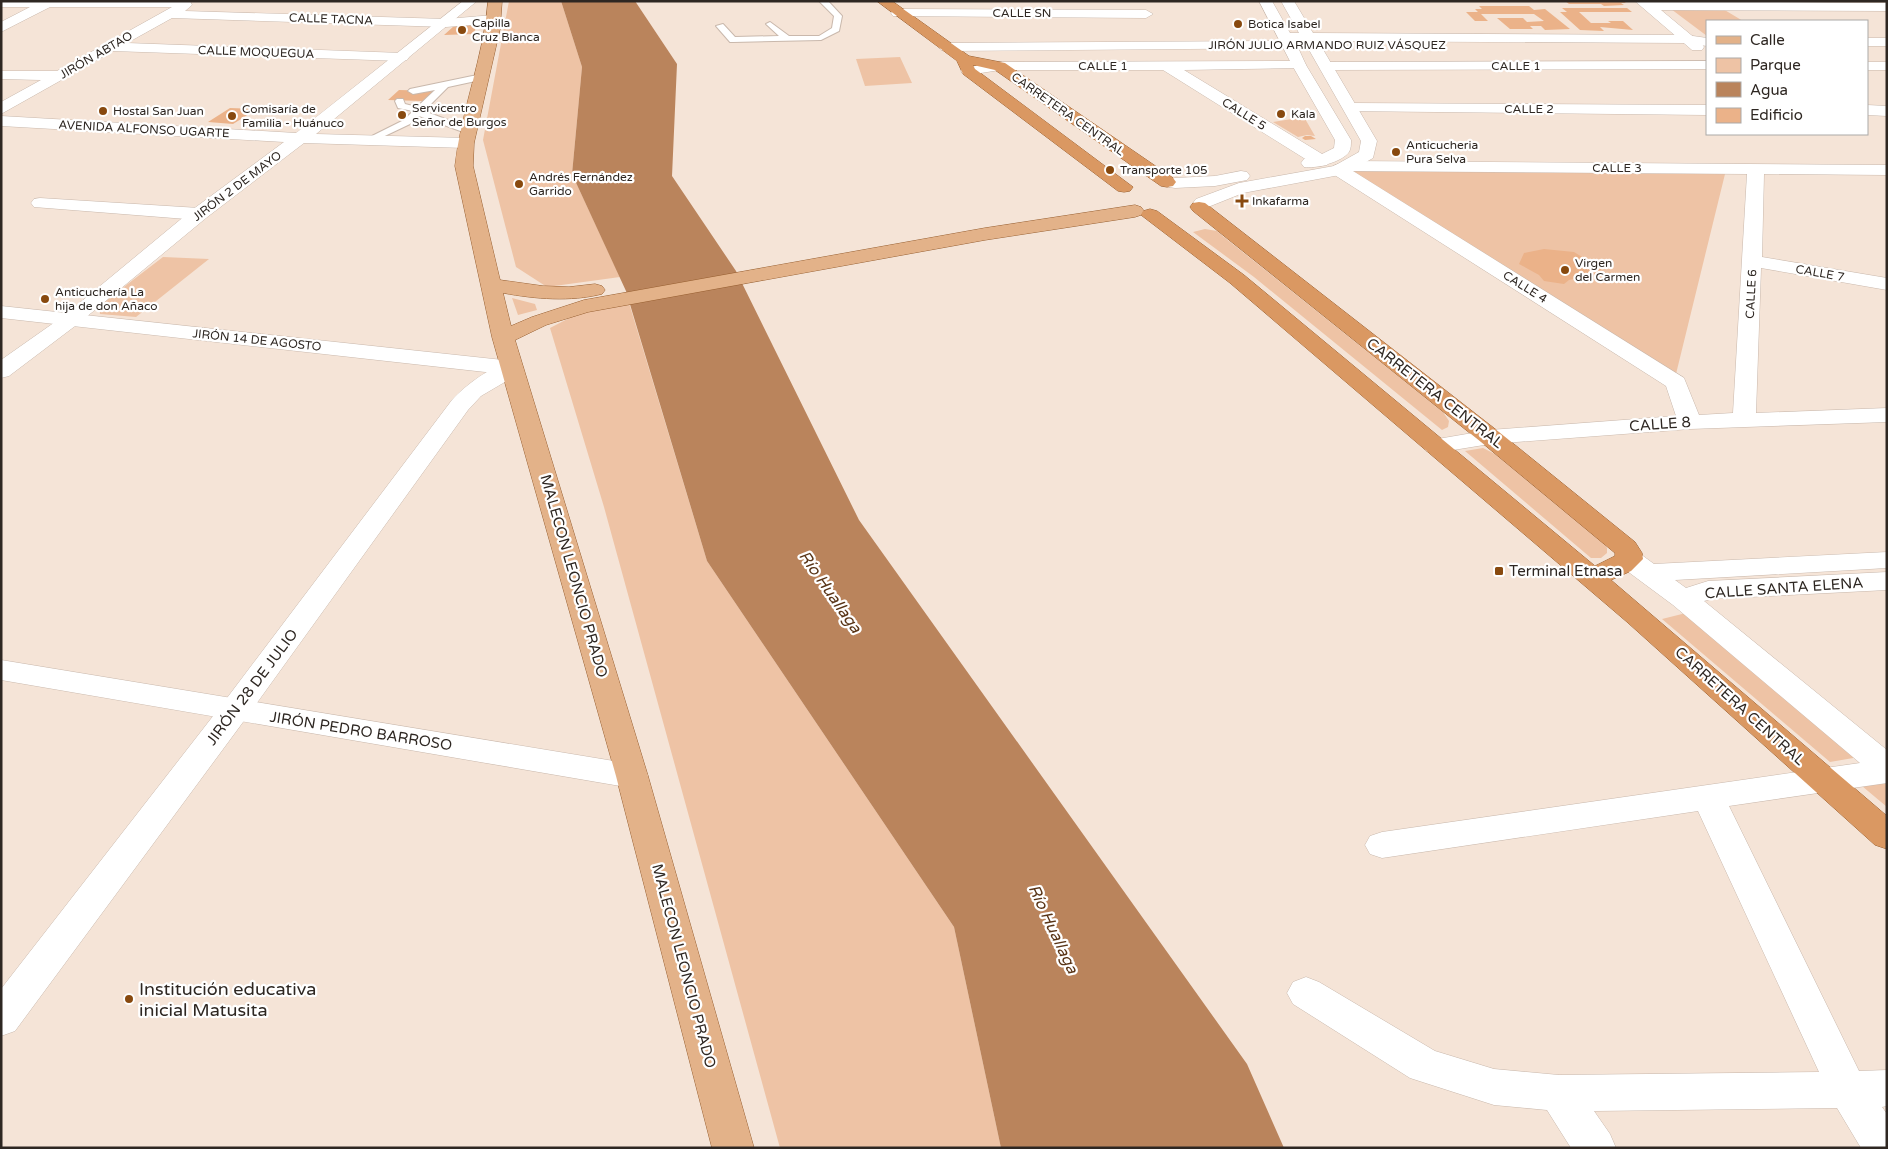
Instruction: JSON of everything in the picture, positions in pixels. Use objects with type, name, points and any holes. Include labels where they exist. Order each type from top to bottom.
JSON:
[{"type":"highway","points":[[883,1],[946,46]]},
{"type":"highway","name":"CARRETERA CENTRAL","points":[[969,59],[1000,66],[1171,183],[1196,192],[1202,197],[1191,209],[1490,437],[1626,548],[1638,566]]},
{"type":"highway","name":"CARRETERA CENTRAL","points":[[969,59],[1120,190],[1117,200],[1123,206],[1142,213],[1237,279],[1591,578],[1887,836]]},
{"type":"highway","points":[[1120,190],[1143,182],[1171,183]]},
{"type":"highway","points":[[1142,213],[1191,209]]},
{"type":"highway","points":[[1591,578],[1620,565],[1638,566]]},
{"type":"main road","name":"MALECON LEONCIO PRADO","points":[[495,1],[494,19],[468,137],[464,166],[503,338],[632,776],[733,1148]]},
{"type":"main road","points":[[503,338],[579,300],[883,247],[1096,202],[1120,190]]},
{"type":"main road","points":[[883,247],[1142,213]]},
{"type":"main road","points":[[491,284],[579,300]]},
{"type":"street","name":"JIRÓN 2 DE MAYO","points":[[1,371],[72,319],[199,214],[300,138],[472,1]]},
{"type":"street","points":[[916,1],[957,32],[969,59]]},
{"type":"street","points":[[1171,183],[1215,181],[1321,161],[1342,150],[1343,140],[1299,65],[1288,41],[1265,1]]},
{"type":"street","points":[[1191,209],[1239,188],[1343,168],[1367,154],[1369,141],[1287,1]]},
{"type":"street","points":[[1,3],[189,2]]},
{"type":"street","name":"JIRÓN ABTAO","points":[[1,109],[189,2]]},
{"type":"street","points":[[1,28],[48,3]]},
{"type":"street","points":[[1645,4],[1887,7]]},
{"type":"street","points":[[1645,4],[1699,43]]},
{"type":"street","name":"CALLE SN","points":[[898,13],[1144,7],[1155,46]]},
{"type":"street","name":"CALLE TACNA","points":[[168,14],[446,23],[494,19]]},
{"type":"street","name":"JIRÓN JULIO ARMANDO RUIZ VÁSQUEZ","points":[[946,46],[969,59],[1155,46],[1288,41],[1699,43]]},
{"type":"street","points":[[1868,42],[1887,42]]},
{"type":"street","name":"CALLE MOQUEGUA","points":[[109,47],[402,57]]},
{"type":"street","name":"CALLE 1","points":[[1000,66],[1299,65]]},
{"type":"street","name":"CALLE 5","points":[[1166,66],[1321,161]]},
{"type":"street","name":"CALLE 1","points":[[1326,66],[1706,66]]},
{"type":"street","points":[[1868,66],[1887,66]]},
{"type":"street","points":[[1,74],[59,76]]},
{"type":"street","name":"CALLE 2","points":[[1351,108],[1706,110]]},
{"type":"street","points":[[1868,110],[1887,111]]},
{"type":"street","name":"AVENIDA ALFONSO UGARTE","points":[[1,121],[367,141],[468,137]]},
{"type":"street","name":"CALLE 3","points":[[1343,168],[1887,170]]},
{"type":"street","name":"CALLE 4","points":[[1343,168],[1676,383],[1690,422]]},
{"type":"street","name":"CALLE 6","points":[[1744,419],[1756,169]]},
{"type":"street","points":[[40,203],[199,214]]},
{"type":"street","name":"CALLE 7","points":[[1753,261],[1887,284]]},
{"type":"street","name":"JIRÓN 14 DE AGOSTO","points":[[1,312],[512,368]]},
{"type":"street","name":"JIRÓN 28 DE JULIO","points":[[1,1019],[235,710],[460,405],[474,390],[512,368]]},
{"type":"street","name":"CALLE 8","points":[[1435,446],[1490,437],[1690,422],[1887,415]]},
{"type":"street","points":[[1638,566],[1709,568],[1887,560]]},
{"type":"street","points":[[1638,566],[1683,599],[1887,769]]},
{"type":"street","name":"CALLE SANTA ELENA","points":[[1683,599],[1708,590],[1887,581]]},
{"type":"street","name":"JIRÓN PEDRO BARROSO","points":[[1,670],[632,776]]},
{"type":"street","points":[[1382,845],[1708,798],[1887,769]]},
{"type":"street","points":[[1708,798],[1848,1090],[1886,1148]]},
{"type":"street","points":[[1306,993],[1424,1065],[1494,1087],[1559,1093],[1887,1088]]},
{"type":"street","points":[[1559,1093],[1595,1148]]},
{"type":"lane","points":[[720,26],[733,40],[821,38],[836,29],[838,16],[823,1]]},
{"type":"lane","points":[[770,24],[787,39]]},
{"type":"lane","points":[[414,90],[482,77]]},
{"type":"lane","points":[[367,141],[407,122],[445,85]]},
{"type":"lane","points":[[400,101],[401,106],[418,111],[468,137]]},
{"type":"green space","points":[[509,1],[561,1],[582,67],[572,174],[620,277],[547,287],[516,267],[483,140]]},
{"type":"green space","points":[[1671,9],[1723,9],[1741,20],[1706,20],[1706,35]]},
{"type":"green space","points":[[900,57],[912,83],[865,86],[856,59]]},
{"type":"green space","points":[[1304,117],[1315,136],[1298,137],[1273,122]]},
{"type":"green space","points":[[1352,171],[1725,174],[1676,374]]},
{"type":"green space","points":[[1205,229],[1217,231],[1443,412],[1449,421],[1448,427],[1442,430],[1254,277],[1193,232]]},
{"type":"green space","points":[[163,257],[209,259],[136,317],[100,314],[99,306]]},
{"type":"green space","points":[[512,298],[535,304],[537,310],[518,315]]},
{"type":"green space","points":[[629,303],[707,561],[954,927],[1001,1148],[780,1148],[604,507],[550,328],[579,313]]},
{"type":"green space","points":[[1483,448],[1495,454],[1603,542],[1607,548],[1607,553],[1601,558],[1591,558],[1465,451]]},
{"type":"green space","points":[[1686,613],[1859,757],[1830,762],[1662,619]]},
{"type":"green space","points":[[1856,781],[1887,781],[1887,807]]},
{"type":"water","name":"Río Huallaga","points":[[561,1],[635,1],[677,64],[672,176],[736,271],[859,520],[1247,1064],[1284,1148],[1001,1148],[954,927],[707,561],[626,291],[572,174],[582,67]]},
{"type":"building","points":[[1565,1],[1623,1],[1626,3],[1621,3],[1624,5],[1604,6],[1601,4],[1569,4]]},
{"type":"building","points":[[1479,6],[1529,6],[1534,10],[1545,9],[1570,29],[1545,30],[1541,26],[1530,26],[1533,29],[1510,29],[1497,18],[1523,18],[1527,22],[1544,21],[1534,14],[1481,14],[1488,21],[1475,21],[1466,12],[1478,12],[1475,9],[1482,9]]},
{"type":"building","points":[[1562,8],[1627,8],[1632,12],[1579,12],[1591,23],[1623,21],[1633,30],[1600,27],[1604,31],[1580,30],[1560,12],[1567,12]]},
{"type":"building","name":"Capilla Cruz Blanca","points":[[476,25],[474,34],[444,35],[454,26]]},
{"type":"building","points":[[399,90],[435,91],[423,101],[388,100]]},
{"type":"building","name":"Comisaría de Familia - Huánuco","points":[[230,108],[257,109],[233,124],[208,122]]},
{"type":"building","points":[[1311,136],[1316,139],[1305,140],[1302,138]]},
{"type":"building","name":"Virgen del Carmen","points":[[1544,249],[1574,252],[1592,263],[1602,266],[1600,276],[1592,275],[1569,280],[1564,284],[1544,281],[1539,275],[1519,264],[1524,253]]},
{"type":"place","name":"Botica Isabel","points":[[1238,24]]},
{"type":"place","name":"Capilla Cruz Blanca","points":[[462,30]]},
{"type":"place","name":"Hostal San Juan","points":[[103,111]]},
{"type":"place","name":"Kala","points":[[1281,114]]},
{"type":"place","name":"Servicentro Señor de Burgos","points":[[402,115]]},
{"type":"place","name":"Comisaría de Familia - Huánuco","points":[[232,116]]},
{"type":"place","name":"Anticucheria Pura Selva","points":[[1396,152]]},
{"type":"place","name":"Transporte 105","points":[[1110,170]]},
{"type":"place","name":"Andrés Fernández Garrido","points":[[519,184]]},
{"type":"place","name":"Inkafarma","points":[[1242,201]]},
{"type":"place","name":"Virgen del Carmen","points":[[1565,270]]},
{"type":"place","name":"Anticuchería La hija de don Añaco","points":[[45,299]]},
{"type":"place","name":"Terminal Etnasa","points":[[1499,571]]},
{"type":"place","name":"Institución educativa inicial Matusita","points":[[129,999]]}]
